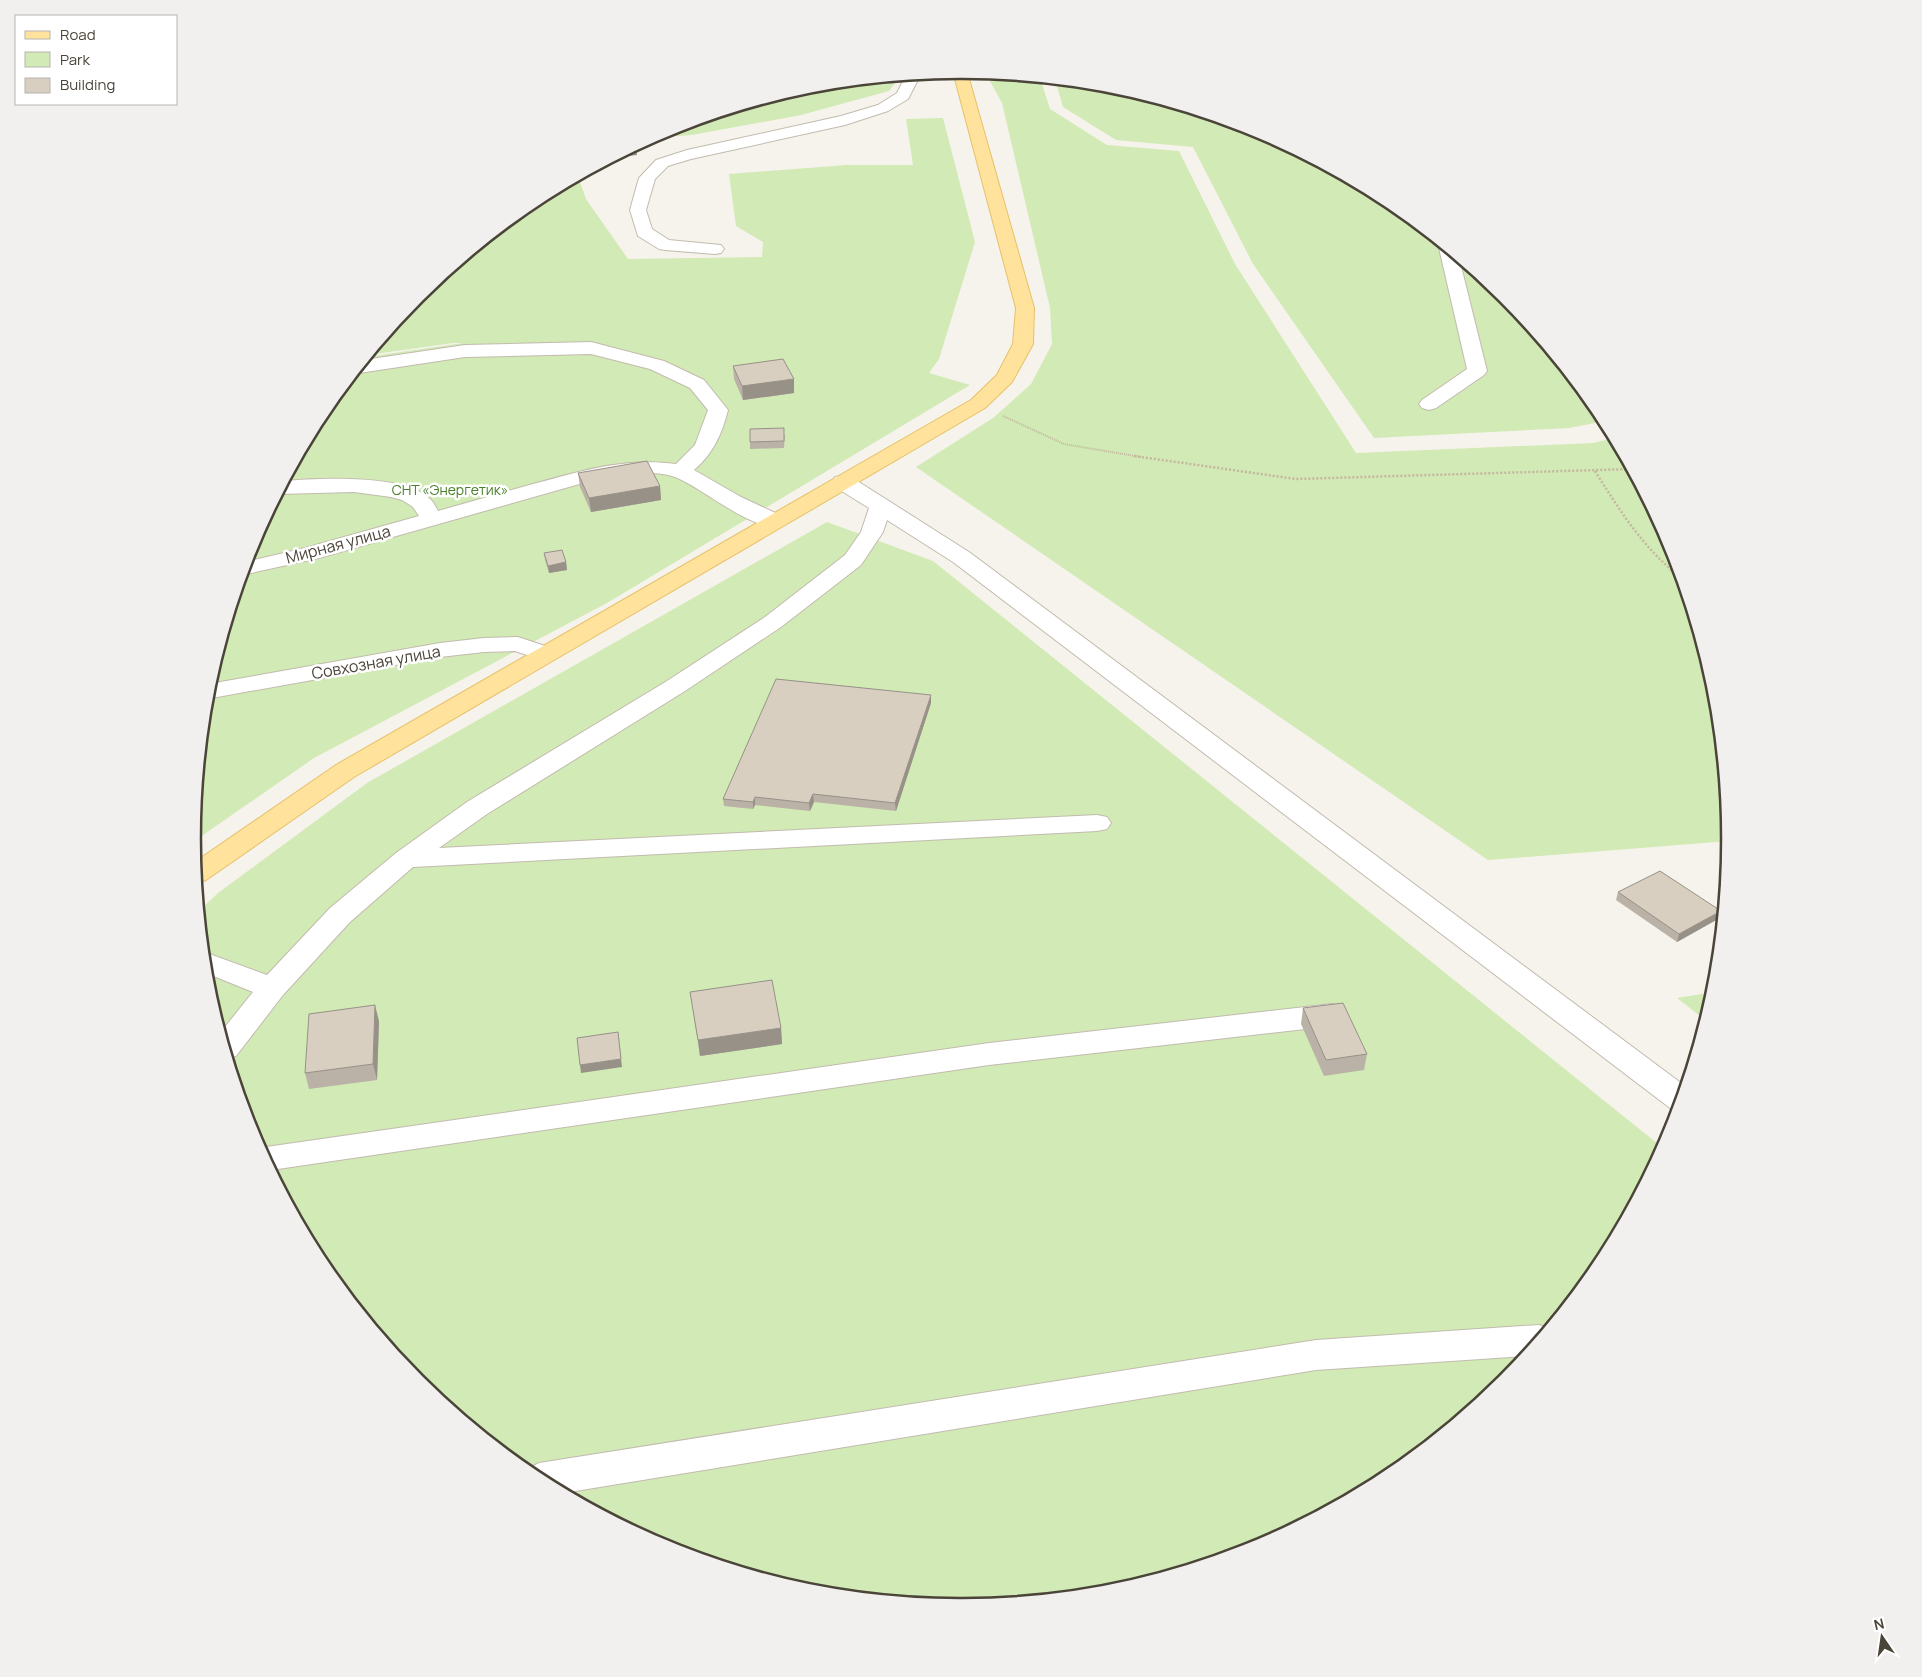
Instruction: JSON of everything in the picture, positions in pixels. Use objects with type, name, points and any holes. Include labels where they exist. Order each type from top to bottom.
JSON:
[{"type":"main road","points":[[202,870],[345,770],[774,520],[978,404],[1005,378],[1024,344],[1025,308],[962,79]]},
{"type":"street","points":[[715,249],[665,245],[644,232],[638,210],[647,178],[662,163],[687,155],[845,120],[883,108],[903,96],[911,80]]},
{"type":"street","points":[[1428,404],[1478,371],[1450,257]]},
{"type":"street","points":[[367,366],[464,351],[591,348],[657,365],[697,384],[718,410],[712,436],[699,457],[680,471],[733,502],[774,520]]},
{"type":"street","name":"Мирная улица","points":[[252,567],[311,553],[579,478],[615,470],[651,467],[680,471]]},
{"type":"street","points":[[843,482],[969,563],[1675,1096]]},
{"type":"street","points":[[288,487],[308,485],[396,489],[421,502],[431,518]]},
{"type":"street","points":[[229,1042],[272,988],[340,915],[406,859],[477,808],[676,686],[773,622],[853,560],[872,532],[881,506]]},
{"type":"street","name":"Совхозная улица","points":[[216,690],[440,650],[484,644],[518,644],[545,654]]},
{"type":"street","points":[[406,859],[1097,823]]},
{"type":"street","points":[[212,965],[272,988]]},
{"type":"street","points":[[272,1158],[989,1054],[1332,1014]]},
{"type":"street","points":[[552,1478],[1316,1355],[1531,1341]]},
{"type":"path","points":[[978,404],[1064,444],[1181,464],[1296,480],[1625,469]]},
{"type":"path","points":[[1594,471],[1634,532],[1672,572]]},
{"type":"green space","points":[[989,80],[1042,83],[1050,109],[1107,145],[1179,151],[1235,264],[1356,453],[1593,443],[1607,440],[1642,502],[1663,548],[1695,642],[1706,690],[1714,739],[1719,789],[1721,842],[1488,860],[916,467],[993,418],[1031,384],[1052,344],[1050,308],[1002,103]]},
{"type":"green space","points":[[896,82],[889,91],[801,115],[692,135],[671,136],[717,119],[813,93]]},
{"type":"green space","points":[[1057,85],[1109,93],[1158,105],[1205,119],[1252,137],[1297,157],[1341,181],[1383,207],[1424,236],[1462,267],[1498,301],[1532,338],[1564,376],[1597,423],[1569,428],[1374,438],[1253,264],[1193,147],[1116,140],[1063,107]]},
{"type":"green space","name":"СНТ «Энергетик»","points":[[943,118],[975,242],[939,359],[929,373],[970,385],[607,603],[314,758],[201,836],[208,739],[216,690],[227,642],[259,548],[280,502],[303,459],[329,416],[375,356],[463,343],[377,354],[424,301],[460,267],[498,236],[539,207],[580,182],[586,199],[628,259],[762,257],[763,242],[736,226],[729,174],[847,165],[913,165],[906,119]]},
{"type":"green space","points":[[827,522],[933,561],[1657,1143],[1619,1218],[1593,1261],[1564,1301],[1498,1376],[1462,1410],[1424,1441],[1383,1470],[1297,1520],[1205,1558],[1158,1572],[1109,1584],[1011,1597],[911,1597],[813,1584],[764,1572],[717,1558],[625,1520],[539,1470],[498,1441],[460,1410],[424,1376],[358,1301],[329,1261],[280,1175],[259,1129],[227,1035],[216,987],[205,906],[218,893],[367,783]]},
{"type":"green space","points":[[1705,994],[1699,1016],[1677,998]]},
{"type":"building","points":[[783,359],[794,379],[742,386],[733,366]]},
{"type":"building","points":[[784,428],[784,441],[750,442],[750,429]]},
{"type":"building","points":[[647,461],[660,486],[589,498],[578,473]]},
{"type":"building","points":[[562,550],[566,562],[548,566],[544,553]]},
{"type":"building","points":[[776,679],[931,695],[895,803],[813,794],[809,803],[755,797],[753,802],[723,799]]},
{"type":"building","points":[[1660,871],[1717,908],[1716,913],[1679,934],[1618,892]]},
{"type":"building","points":[[772,980],[781,1028],[698,1040],[690,992]]},
{"type":"building","points":[[1343,1003],[1367,1054],[1326,1060],[1303,1008]]},
{"type":"building","points":[[375,1005],[373,1064],[305,1073],[309,1014]]},
{"type":"building","points":[[618,1032],[621,1059],[580,1065],[577,1038]]}]
